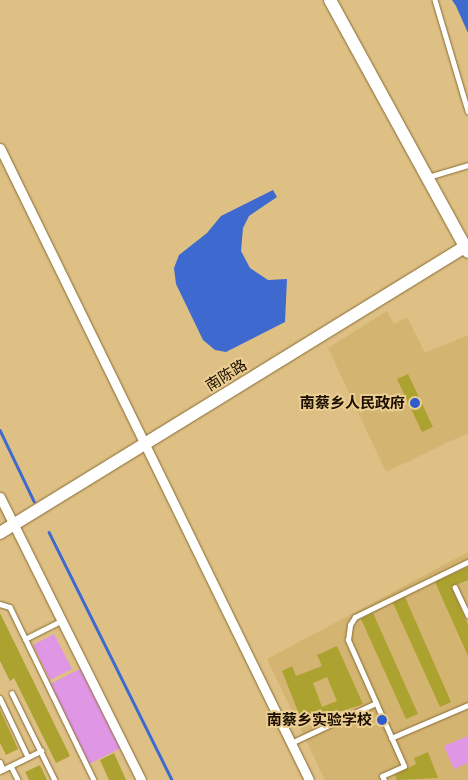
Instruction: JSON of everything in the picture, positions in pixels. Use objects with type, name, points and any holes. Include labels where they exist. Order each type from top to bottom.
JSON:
[{"type":"street","points":[[330,0],[467,248]]},
{"type":"street","points":[[0,148],[309,780]]},
{"type":"street","name":"南陈路","points":[[0,533],[467,248]]},
{"type":"street","points":[[0,497],[141,780]]},
{"type":"lane","points":[[435,0],[468,111]]},
{"type":"lane","points":[[427,177],[468,165]]},
{"type":"lane","points":[[384,780],[382,776],[404,766],[348,640],[352,620],[468,562]]},
{"type":"lane","points":[[456,587],[468,615]]},
{"type":"lane","points":[[0,604],[10,607],[94,780]]},
{"type":"lane","points":[[25,639],[61,621]]},
{"type":"lane","points":[[12,693],[55,780]]},
{"type":"lane","points":[[0,698],[28,757]]},
{"type":"lane","points":[[291,743],[376,704]]},
{"type":"lane","points":[[391,738],[468,704]]},
{"type":"lane","points":[[0,762],[2,770],[41,751]]},
{"type":"lane","points":[[11,766],[18,780]]},
{"type":"shaded area","points":[[387,311],[394,324],[407,317],[425,353],[468,335],[468,433],[386,472],[328,348]]},
{"type":"shaded area","name":"南蔡乡实验学校","points":[[468,552],[468,780],[325,780],[267,659]]},
{"type":"shaded area","points":[[54,634],[72,669],[50,680],[33,645]]},
{"type":"shaded area","points":[[82,668],[121,748],[89,764],[50,684]]},
{"type":"shaded area","points":[[468,736],[468,763],[454,769],[444,746]]},
{"type":"water","points":[[452,0],[468,0],[468,33],[456,6]]},
{"type":"water","points":[[273,190],[277,197],[249,216],[243,228],[241,251],[250,268],[268,280],[287,279],[285,322],[226,352],[215,350],[203,340],[176,284],[174,268],[179,255],[207,233],[221,216]]},
{"type":"building","name":"南蔡乡人民政府","points":[[408,374],[433,427],[422,432],[397,379]]},
{"type":"building","points":[[468,567],[468,580],[451,587],[468,625],[468,656],[435,582]]},
{"type":"building","points":[[405,597],[451,702],[440,707],[393,603]]},
{"type":"building","points":[[0,613],[70,756],[56,763],[14,678],[10,681],[0,661]]},
{"type":"building","points":[[373,613],[418,714],[406,719],[361,619]]},
{"type":"building","points":[[337,646],[363,704],[303,724],[282,671],[292,666],[296,676],[322,666],[317,655]],"holes":[[[327,677],[337,701],[322,707],[313,683]]]},
{"type":"building","points":[[0,710],[18,749],[6,755],[0,743]]},
{"type":"building","points":[[428,752],[438,778],[397,780],[395,775],[416,764],[414,758]]},
{"type":"building","points":[[114,753],[126,780],[109,780],[100,760]]},
{"type":"building","points":[[40,765],[47,780],[29,780],[25,772]]},
{"type":"waterway","points":[[0,430],[34,501]]},
{"type":"waterway","points":[[49,532],[172,780]]},
{"type":"place","name":"南蔡乡人民政府","points":[[415,403]]},
{"type":"place","name":"南蔡乡实验学校","points":[[382,720]]}]
